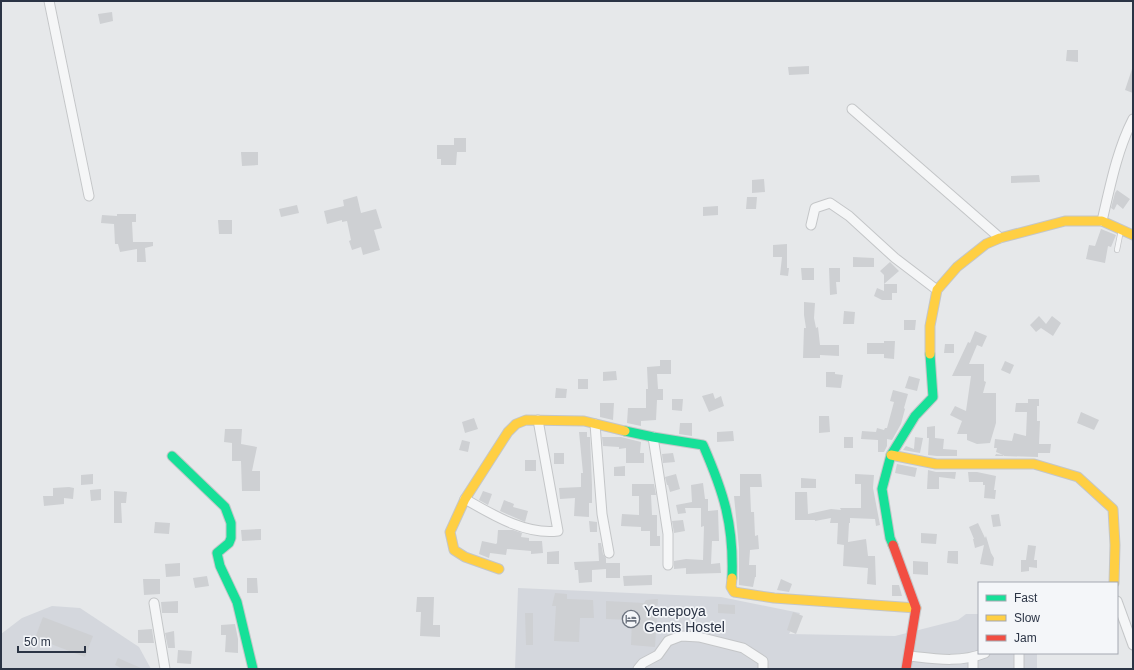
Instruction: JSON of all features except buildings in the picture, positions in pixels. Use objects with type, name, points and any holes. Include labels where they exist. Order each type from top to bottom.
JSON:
[{"type":"street","points":[[49,1],[89,196]]},
{"type":"street","points":[[852,109],[1000,238]]},
{"type":"street","points":[[1102,221],[1114,173],[1133,119]]},
{"type":"street","points":[[811,225],[814,208],[830,203],[849,216],[895,258],[937,290]]},
{"type":"street","points":[[906,669],[910,656],[916,608],[890,538],[882,489],[891,455],[916,416],[933,397],[930,366],[930,326],[937,290],[957,267],[986,244],[1000,238],[1065,221],[1102,221],[1133,235]]},
{"type":"street","points":[[499,569],[465,557],[454,550],[450,532],[465,499],[508,432],[516,424],[526,420],[584,421],[653,437],[703,445],[727,510],[731,547],[731,587],[734,592],[774,598],[916,608]]},
{"type":"street","points":[[465,499],[508,523],[546,533],[558,531],[538,420]]},
{"type":"street","points":[[595,424],[602,514],[609,553]]},
{"type":"street","points":[[653,437],[668,534],[668,566]]},
{"type":"street","points":[[891,455],[936,464],[1034,464],[1078,477],[1113,509],[1115,544],[1114,582]]},
{"type":"street","points":[[172,456],[225,507],[231,523],[231,538],[229,544],[217,553],[220,566],[237,602],[253,669]]},
{"type":"street","points":[[154,603],[165,669]]},
{"type":"street","points":[[1118,604],[1133,645]]},
{"type":"street","points":[[638,669],[643,664],[658,655],[668,641],[681,636],[699,637],[743,648],[763,661],[763,669]]},
{"type":"street","points":[[910,656],[945,660],[972,658],[982,654]]},
{"type":"street","points":[[1019,654],[1019,669]]},
{"type":"street","points":[[972,658],[973,669]]},
{"type":"lane","points":[[1117,250],[1121,229]]},
{"type":"shaded area","points":[[518,588],[721,597],[800,613],[789,634],[895,636],[958,620],[966,614],[978,614],[978,654],[1037,654],[1037,669],[515,669]]},
{"type":"shaded area","points":[[52,606],[80,608],[139,647],[151,669],[1,669],[1,634],[22,618]]},
{"type":"traffic: fast","points":[[893,545],[890,538],[882,489],[891,455],[915,416],[933,397],[930,354]]},
{"type":"traffic: fast","points":[[625,431],[703,445],[717,479],[726,510],[731,542],[732,578]]},
{"type":"traffic: fast","points":[[172,456],[225,507],[231,523],[231,538],[229,543],[217,553],[220,566],[237,602],[253,669]]},
{"type":"traffic: slow","points":[[930,354],[930,326],[937,290],[957,267],[986,244],[1000,238],[1065,221],[1102,221],[1133,235]]},
{"type":"traffic: slow","points":[[499,569],[465,557],[454,550],[450,532],[465,499],[508,432],[516,424],[526,420],[584,421],[625,431]]},
{"type":"traffic: slow","points":[[891,455],[936,464],[1034,464],[1078,477],[1113,509],[1115,545],[1114,582]]},
{"type":"traffic: slow","points":[[732,578],[731,587],[734,592],[774,598],[916,608]]},
{"type":"traffic: jam","points":[[893,545],[916,608],[906,669]]},
{"type":"place","name":"Yenepoya Gents Hostel","points":[[631,619]]}]
